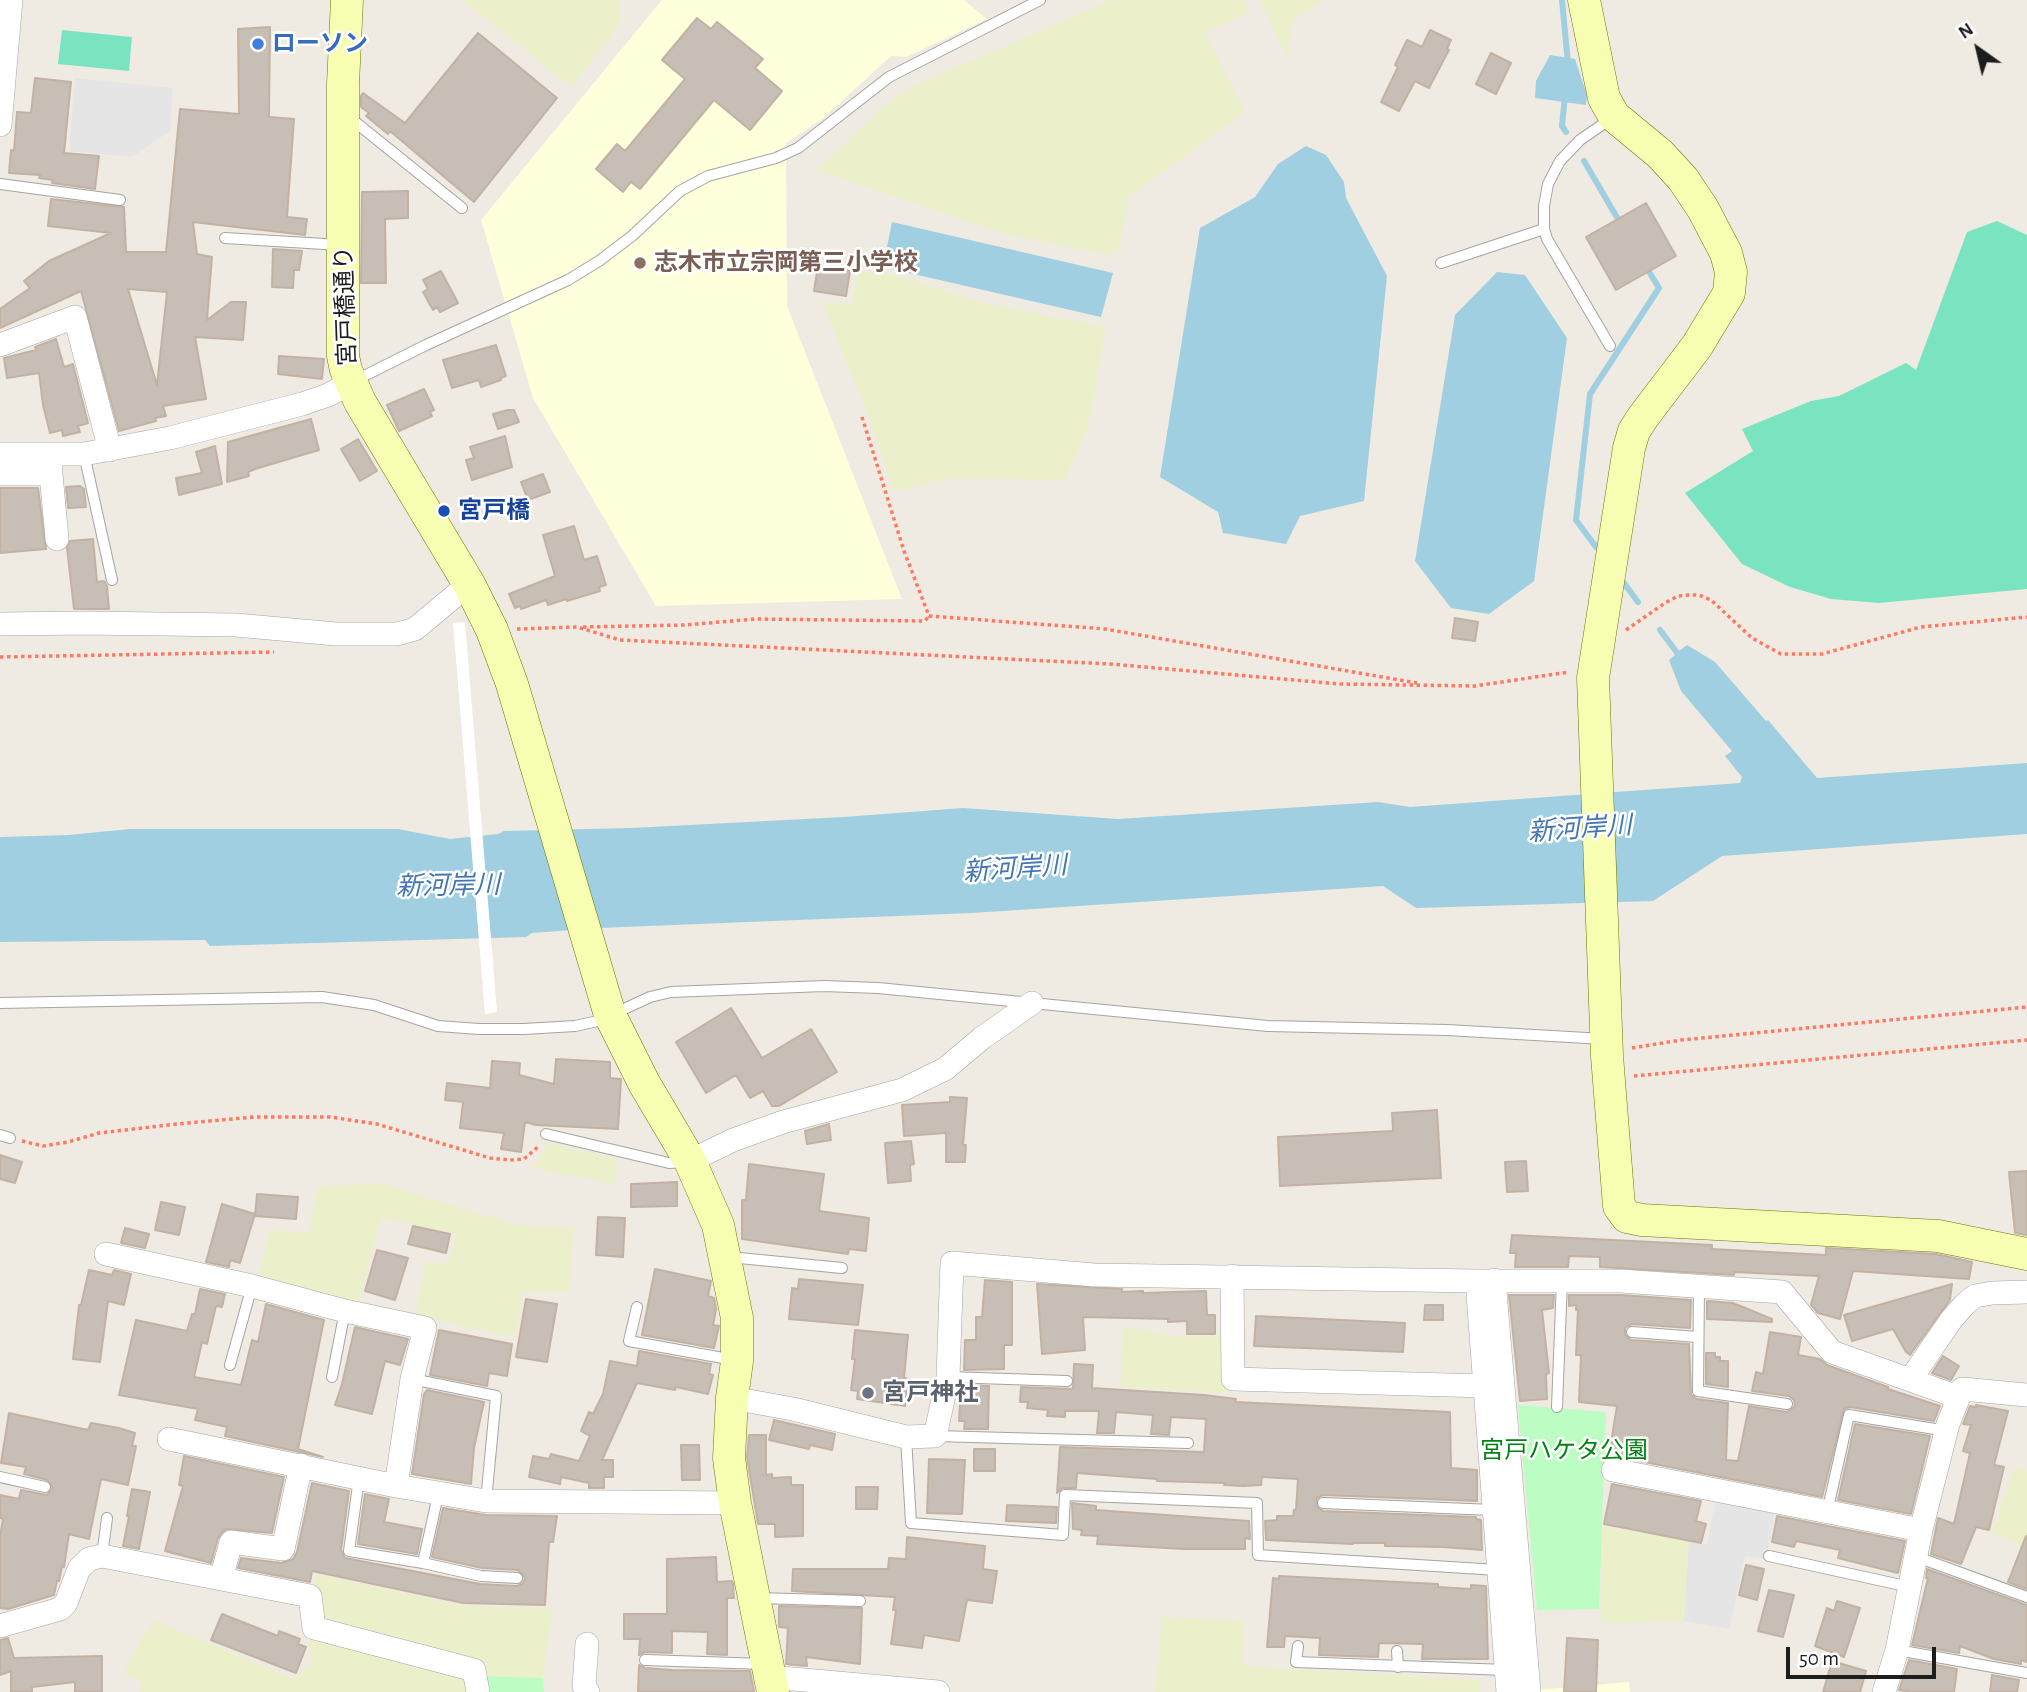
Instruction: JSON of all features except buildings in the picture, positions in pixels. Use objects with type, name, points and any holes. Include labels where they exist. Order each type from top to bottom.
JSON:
[{"type":"street","points":[[0,0],[10,0],[0,125]]},
{"type":"street","name":"宮戸橋通り","points":[[347,0],[344,356],[351,383],[469,584],[497,643],[545,793],[610,1015],[644,1083],[690,1161],[709,1202],[726,1257],[737,1318],[737,1361],[729,1458],[770,1678]]},
{"type":"street","points":[[1584,0],[1604,98],[1614,116],[1660,154],[1683,179],[1703,209],[1726,253],[1731,272],[1729,293],[1697,346],[1634,431],[1623,476],[1594,672],[1614,1039],[1608,1073],[1619,1206],[1627,1217],[1642,1220],[1938,1236],[2027,1254]]},
{"type":"street","points":[[0,345],[75,317],[110,450]]},
{"type":"street","points":[[0,474],[50,465],[84,454],[170,438],[302,404],[351,383]]},
{"type":"street","points":[[0,454],[50,465]]},
{"type":"street","points":[[50,465],[57,539]]},
{"type":"street","points":[[0,624],[236,625],[336,634],[397,634],[415,629],[469,584]]},
{"type":"street","points":[[690,1161],[733,1140],[783,1122],[902,1090],[945,1069],[982,1038],[1032,1003]]},
{"type":"street","points":[[106,1254],[425,1328],[412,1379],[396,1486]]},
{"type":"street","points":[[732,1398],[793,1409],[906,1437],[935,1436],[948,1377],[952,1263],[1094,1275],[1486,1281],[1621,1280],[1782,1292],[1832,1352],[1958,1397]]},
{"type":"street","points":[[1232,1276],[1233,1379],[1485,1387]]},
{"type":"street","points":[[1486,1281],[1485,1387],[1507,1681]]},
{"type":"street","points":[[1486,1281],[1529,1692]]},
{"type":"street","points":[[1910,1380],[1951,1320],[1975,1296],[2027,1292]]},
{"type":"street","points":[[1884,1692],[1897,1650],[1921,1530],[1958,1397],[1962,1389],[2027,1395]]},
{"type":"street","points":[[169,1438],[438,1495],[486,1501],[736,1503]]},
{"type":"street","points":[[221,1579],[231,1542],[283,1549],[301,1465]]},
{"type":"street","points":[[1613,1470],[1921,1530]]},
{"type":"street","points":[[0,1626],[60,1609],[66,1603],[79,1569],[89,1559],[102,1556],[310,1595],[314,1628],[474,1670],[478,1692]]},
{"type":"street","points":[[587,1644],[584,1686],[588,1692]]},
{"type":"street","points":[[770,1678],[938,1692]]},
{"type":"lane","points":[[351,383],[426,345],[568,280],[632,236],[680,191],[708,176],[776,158],[799,148],[889,77],[1040,0]]},
{"type":"lane","points":[[344,113],[461,208]]},
{"type":"lane","points":[[1610,346],[1548,239],[1544,229],[1544,206],[1548,184],[1560,161],[1580,140],[1614,116]]},
{"type":"lane","points":[[0,184],[120,200]]},
{"type":"lane","points":[[1441,263],[1544,229]]},
{"type":"lane","points":[[225,238],[343,246]]},
{"type":"lane","points":[[84,454],[112,580]]},
{"type":"lane","points":[[0,1003],[338,998],[374,1005],[438,1026],[480,1029],[575,1026],[598,1021],[650,997],[671,992],[751,987],[878,988],[1268,1026],[1447,1030],[1614,1039]]},
{"type":"lane","points":[[546,1134],[669,1163],[690,1161]]},
{"type":"lane","points":[[726,1257],[842,1268]]},
{"type":"lane","points":[[1557,1407],[1562,1280]]},
{"type":"lane","points":[[230,1365],[252,1286]]},
{"type":"lane","points":[[1699,1286],[1698,1391],[1787,1404]]},
{"type":"lane","points":[[637,1307],[629,1341],[737,1361]]},
{"type":"lane","points":[[332,1377],[345,1311]]},
{"type":"lane","points":[[1632,1332],[1698,1337]]},
{"type":"lane","points":[[948,1377],[1067,1381]]},
{"type":"lane","points":[[412,1379],[496,1396],[486,1501]]},
{"type":"lane","points":[[1827,1512],[1849,1415],[1947,1431]]},
{"type":"lane","points":[[935,1436],[1188,1443]]},
{"type":"lane","points":[[906,1437],[911,1523],[1063,1535],[1065,1495],[1257,1503],[1258,1555],[1498,1570]]},
{"type":"lane","points":[[0,1478],[45,1487]]},
{"type":"lane","points":[[359,1478],[349,1551],[481,1576],[517,1578]]},
{"type":"lane","points":[[423,1563],[438,1495]]},
{"type":"lane","points":[[1323,1503],[1493,1510]]},
{"type":"lane","points":[[102,1556],[107,1518]]},
{"type":"lane","points":[[1769,1556],[1911,1587]]},
{"type":"lane","points":[[1917,1557],[2027,1597]]},
{"type":"lane","points":[[755,1598],[860,1601]]},
{"type":"lane","points":[[1298,1646],[1296,1662],[1398,1667],[1507,1681]]},
{"type":"lane","points":[[1897,1650],[2027,1673]]},
{"type":"lane","points":[[1397,1651],[1398,1667]]},
{"type":"lane","points":[[645,1660],[770,1678]]},
{"type":"path","points":[[862,417],[904,551],[929,616]]},
{"type":"path","points":[[1601,634],[1619,634],[1665,603],[1678,596],[1689,595],[1699,595],[1711,600],[1752,638],[1781,654],[1822,654],[1921,627],[2027,617]]},
{"type":"path","points":[[497,643],[577,627],[685,625],[755,619],[925,621],[929,616]]},
{"type":"path","points":[[929,616],[1105,629],[1429,685]]},
{"type":"path","points":[[577,627],[620,640],[1110,664],[1340,684],[1475,686],[1594,672]]},
{"type":"path","points":[[1614,1039],[1681,1040],[2027,1007]]},
{"type":"path","points":[[1608,1073],[1647,1075],[2027,1040]]},
{"type":"path","points":[[5,1136],[43,1146],[99,1133],[177,1124],[254,1117],[330,1117],[377,1124],[490,1158],[510,1160],[524,1159],[537,1150],[546,1134]]},
{"type":"shaded area","points":[[463,0],[619,0],[621,18],[613,34],[571,87]]},
{"type":"shaded area","name":"志木市立宗岡第三小学校","points":[[662,0],[964,0],[987,19],[906,57],[891,56],[821,120],[786,143],[787,306],[902,599],[656,606],[533,398],[481,220]]},
{"type":"shaded area","points":[[1111,0],[1245,0],[1249,12],[1205,33],[1245,112],[1129,197],[1119,250],[1109,255],[1001,233],[816,170],[877,113],[909,88]]},
{"type":"shaded area","points":[[1260,0],[1323,0],[1293,21],[1287,59]]},
{"type":"shaded area","points":[[75,78],[173,88],[170,131],[132,157],[69,151]]},
{"type":"shaded area","points":[[858,271],[893,275],[987,304],[1106,327],[1088,427],[1065,480],[954,478],[893,491],[870,420],[822,302],[852,304]]},
{"type":"shaded area","points":[[548,1143],[616,1159],[614,1184],[533,1168]]},
{"type":"shaded area","points":[[381,1183],[521,1226],[574,1227],[569,1292],[523,1292],[515,1338],[415,1314],[426,1261],[447,1265],[456,1234],[381,1217],[358,1303],[258,1278],[270,1229],[308,1234],[318,1187]]},
{"type":"shaded area","points":[[1123,1327],[1174,1336],[1225,1337],[1227,1393],[1120,1387]]},
{"type":"shaded area","points":[[2014,1467],[2027,1471],[2027,1547],[1992,1534]]},
{"type":"shaded area","points":[[1717,1493],[1776,1506],[1766,1559],[1745,1556],[1729,1629],[1684,1621],[1689,1542],[1707,1545]]},
{"type":"shaded area","points":[[1602,1526],[1689,1542],[1684,1621],[1601,1623]]},
{"type":"shaded area","points":[[315,1574],[461,1606],[552,1609],[543,1678],[480,1676],[318,1618]]},
{"type":"shaded area","points":[[1162,1618],[1244,1620],[1242,1666],[1480,1680],[1479,1692],[1155,1692]]},
{"type":"shaded area","points":[[154,1620],[293,1679],[311,1663],[309,1634],[460,1669],[472,1692],[139,1692],[142,1683],[123,1671]]},
{"type":"shaded area","points":[[1629,1682],[1630,1692],[1537,1692],[1537,1690]]},
{"type":"green space","points":[[62,30],[132,37],[129,71],[58,64]]},
{"type":"green space","points":[[1997,221],[2027,235],[2027,589],[1879,603],[1831,599],[1790,587],[1742,564],[1685,493],[1753,451],[1742,429],[1811,401],[1839,396],[1906,363],[1916,370],[1967,232]]},
{"type":"green space","name":"宮戸ハケタ公園","points":[[1518,1405],[1606,1412],[1599,1609],[1537,1610]]},
{"type":"green space","points":[[480,1676],[543,1678],[544,1692],[483,1692]]},
{"type":"water","points":[[1550,55],[1575,59],[1587,95],[1586,105],[1535,98],[1536,81]]},
{"type":"water","points":[[1306,146],[1326,155],[1344,182],[1346,198],[1387,276],[1364,501],[1300,516],[1286,544],[1223,533],[1218,512],[1160,477],[1200,228],[1255,197],[1278,164]]},
{"type":"water","points":[[892,222],[1113,273],[1101,317],[883,267]]},
{"type":"water","points":[[1497,272],[1525,275],[1567,338],[1534,581],[1489,614],[1451,608],[1415,561],[1455,315]]},
{"type":"water","name":"新河岸川","points":[[1687,645],[1715,662],[1817,778],[2027,763],[2027,834],[1722,856],[1653,901],[1416,908],[1383,886],[972,913],[599,928],[532,933],[526,937],[210,946],[205,940],[0,942],[0,837],[68,835],[130,829],[398,829],[450,839],[504,831],[631,828],[963,808],[1118,819],[1378,802],[1410,807],[1740,783],[1742,777],[1725,756],[1732,751],[1681,691],[1669,660],[1676,654],[1681,656],[1679,651]]},
{"type":"pier","points":[[465,622],[497,1012],[485,1014],[453,623]]},
{"type":"waterway","points":[[1562,0],[1568,64]]},
{"type":"waterway","points":[[1565,96],[1562,126],[1566,132]]},
{"type":"waterway","points":[[1584,161],[1622,226]]},
{"type":"waterway","points":[[1596,547],[1576,520],[1590,394],[1659,288],[1645,265]]},
{"type":"waterway","points":[[1624,583],[1638,602]]},
{"type":"waterway","points":[[1660,630],[1684,662]]},
{"type":"place","name":"ローソン","points":[[258,44]]},
{"type":"place","name":"志木市立宗岡第三小学校","points":[[640,263]]},
{"type":"place","name":"宮戸橋","points":[[444,511]]},
{"type":"place","name":"宮戸神社","points":[[868,1393]]}]
